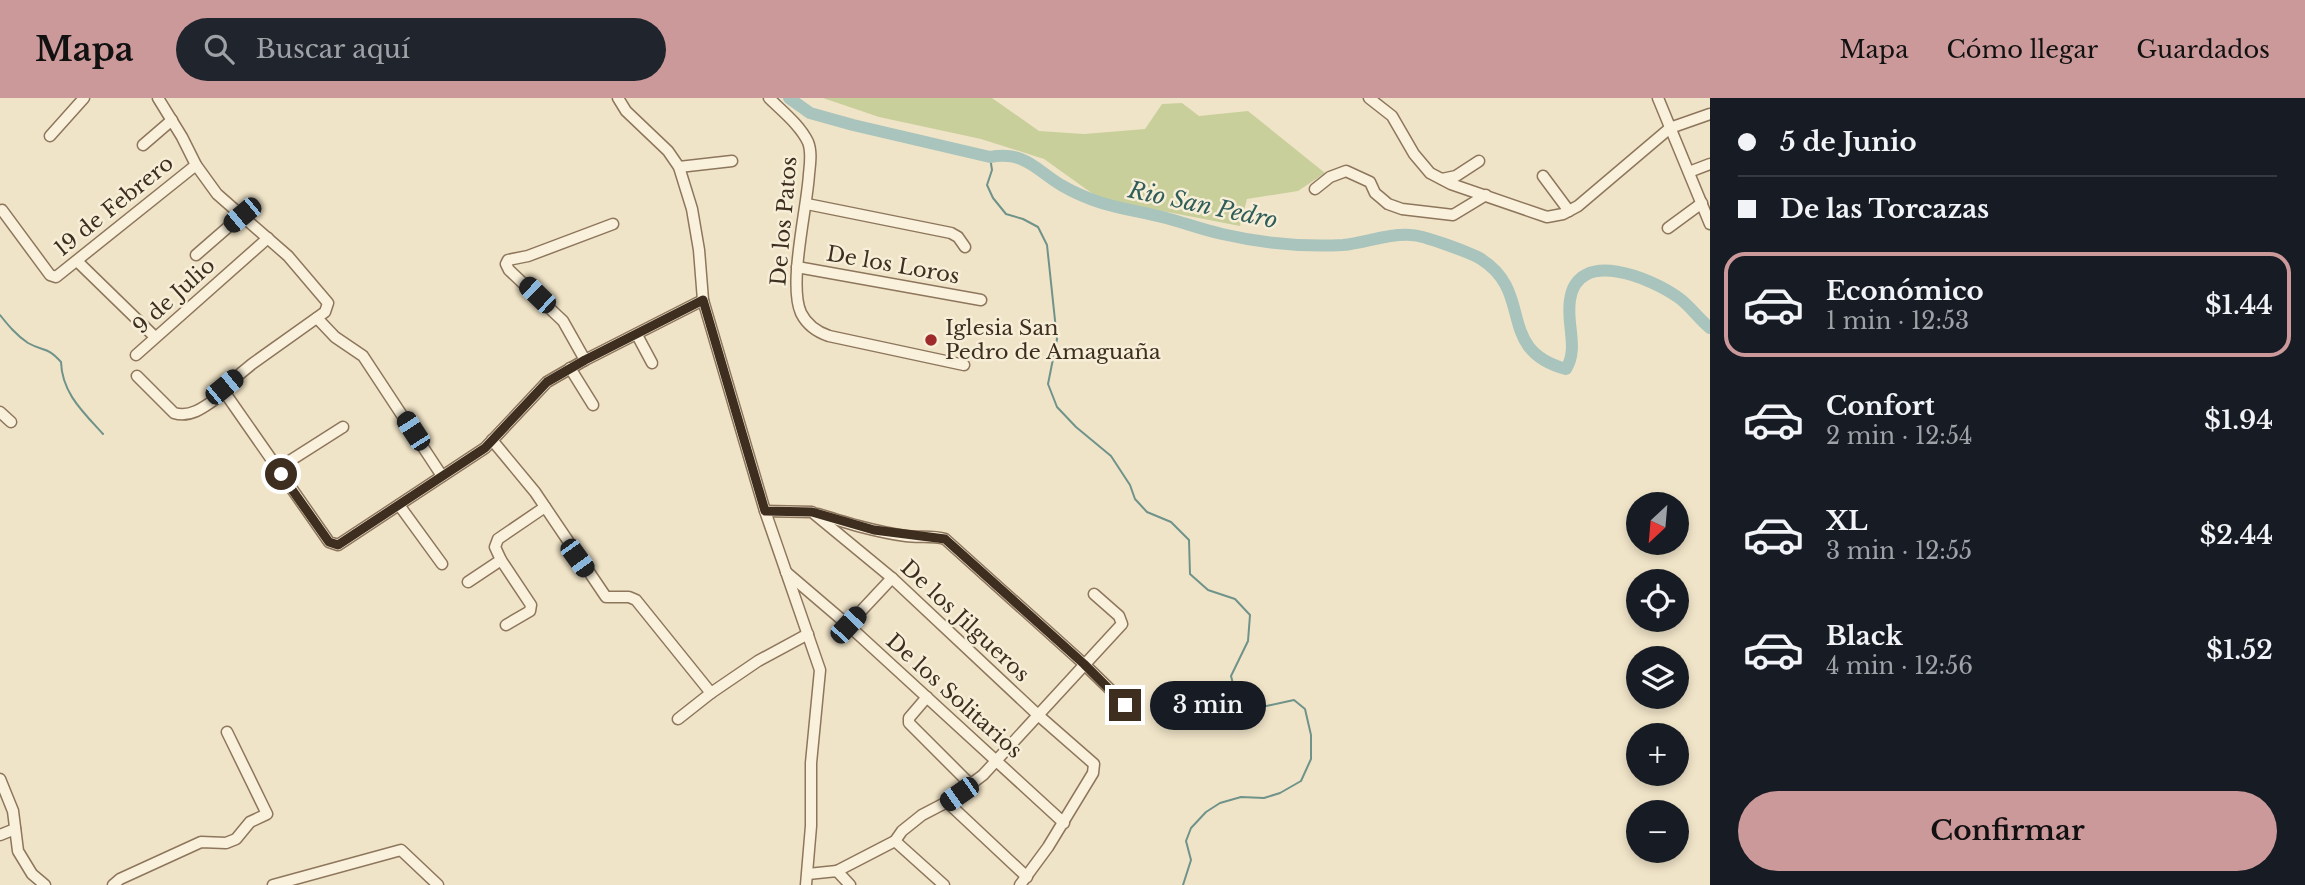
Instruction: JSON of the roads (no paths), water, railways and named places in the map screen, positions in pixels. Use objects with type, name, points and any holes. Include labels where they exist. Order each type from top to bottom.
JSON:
[{"type":"street","points":[[50,136],[84,98]]},
{"type":"street","points":[[158,98],[196,165],[217,194],[288,256],[328,303],[326,312],[252,364],[224,387],[223,393],[329,542],[334,545],[338,545],[485,448],[547,382],[703,300]]},
{"type":"street","points":[[618,98],[626,111],[668,151],[679,167],[692,209],[703,300],[765,511],[820,670],[811,763],[811,826],[806,885]]},
{"type":"street","name":"De los Patos","points":[[769,98],[792,121],[808,143],[810,152],[807,204],[796,291],[800,312],[808,323],[817,332],[964,365]]},
{"type":"street","points":[[1368,98],[1392,116],[1414,154],[1430,173],[1472,192],[1547,217],[1578,206],[1670,128],[1710,114]]},
{"type":"street","points":[[1658,98],[1710,224]]},
{"type":"street","points":[[143,145],[172,120]]},
{"type":"street","points":[[679,167],[732,161]]},
{"type":"street","points":[[1442,179],[1456,176],[1479,161]]},
{"type":"street","points":[[1689,173],[1710,164]]},
{"type":"street","name":"19 de Febrero","points":[[2,210],[50,275],[56,277],[196,165]]},
{"type":"street","points":[[1315,188],[1330,177],[1346,171],[1370,182],[1376,193],[1388,204],[1402,209],[1453,215],[1487,195]]},
{"type":"street","points":[[1543,176],[1569,211]]},
{"type":"street","points":[[1668,228],[1702,202]]},
{"type":"street","points":[[807,204],[951,233],[958,237],[965,247]]},
{"type":"street","points":[[196,255],[242,215]]},
{"type":"street","points":[[585,360],[563,320],[509,270],[506,264],[508,260],[528,256],[613,224]]},
{"type":"street","name":"9 de Julio","points":[[136,355],[268,238]]},
{"type":"street","points":[[78,262],[155,338]]},
{"type":"street","name":"De los Loros","points":[[797,267],[981,300]]},
{"type":"street","points":[[317,318],[335,337],[363,356],[442,476]]},
{"type":"street","points":[[637,335],[652,363]]},
{"type":"street","points":[[570,369],[593,405]]},
{"type":"street","points":[[137,376],[174,413],[181,415],[195,413],[223,393]]},
{"type":"street","points":[[0,412],[11,422]]},
{"type":"street","points":[[277,469],[343,427]]},
{"type":"street","points":[[492,440],[535,492],[606,597],[629,597],[636,600],[711,693]]},
{"type":"street","points":[[399,505],[442,564]]},
{"type":"street","points":[[506,625],[530,611],[531,605],[495,547],[498,539],[545,508]]},
{"type":"street","points":[[765,511],[812,512],[874,530],[945,539],[1084,664],[1125,705]]},
{"type":"street","name":"De los Jilgueros","points":[[812,512],[892,578],[1094,764],[1093,773],[1064,822]]},
{"type":"street","points":[[468,582],[501,560]]},
{"type":"street","name":"De los Solitarios","points":[[785,572],[848,625],[1064,822]]},
{"type":"street","points":[[848,625],[892,578]]},
{"type":"street","points":[[808,874],[837,871],[895,841],[902,831],[922,815],[971,785],[998,761],[1122,624],[1122,620],[1094,594]]},
{"type":"street","points":[[678,719],[758,662],[808,634]]},
{"type":"street","points":[[927,696],[908,723],[971,785]]},
{"type":"street","points":[[113,885],[120,879],[201,842],[226,843],[236,839],[250,822],[267,814],[227,732]]},
{"type":"street","points":[[0,779],[13,811],[18,851],[24,864],[45,885]]},
{"type":"street","points":[[947,802],[1023,881],[1064,822]]},
{"type":"street","points":[[0,835],[15,830]]},
{"type":"street","points":[[895,841],[944,885]]},
{"type":"street","points":[[272,885],[397,850],[405,852],[438,885]]},
{"type":"street","points":[[837,871],[850,885]]},
{"type":"waterway","name":"Rio San Pedro","points":[[789,98],[810,113],[853,125],[990,157],[1021,159],[1061,185],[1088,198],[1222,234],[1282,244],[1313,245],[1351,244],[1394,235],[1411,235],[1447,245],[1481,259],[1497,273],[1507,288],[1522,335],[1530,349],[1544,360],[1566,369],[1572,353],[1570,300],[1576,284],[1586,275],[1600,271],[1617,272],[1652,282],[1679,298],[1710,328]]},
{"type":"waterway","points":[[990,157],[992,170],[987,185],[993,198],[1006,214],[1038,227],[1047,245],[1057,339],[1048,384],[1057,407],[1111,456],[1130,485],[1135,499],[1147,512],[1171,522],[1189,540],[1190,574],[1208,590],[1235,599],[1250,615],[1248,641],[1231,676],[1237,699],[1253,709],[1294,700],[1305,709],[1311,735],[1311,759],[1301,781],[1280,793],[1264,798],[1241,797],[1220,803],[1206,812],[1191,828],[1186,841],[1191,860],[1183,885]]},
{"type":"waterway","points":[[0,315],[24,340],[49,351],[61,362],[69,393],[103,434]]},
{"type":"place","name":"Iglesia San Pedro de Amaguaña","points":[[931,340]]}]
